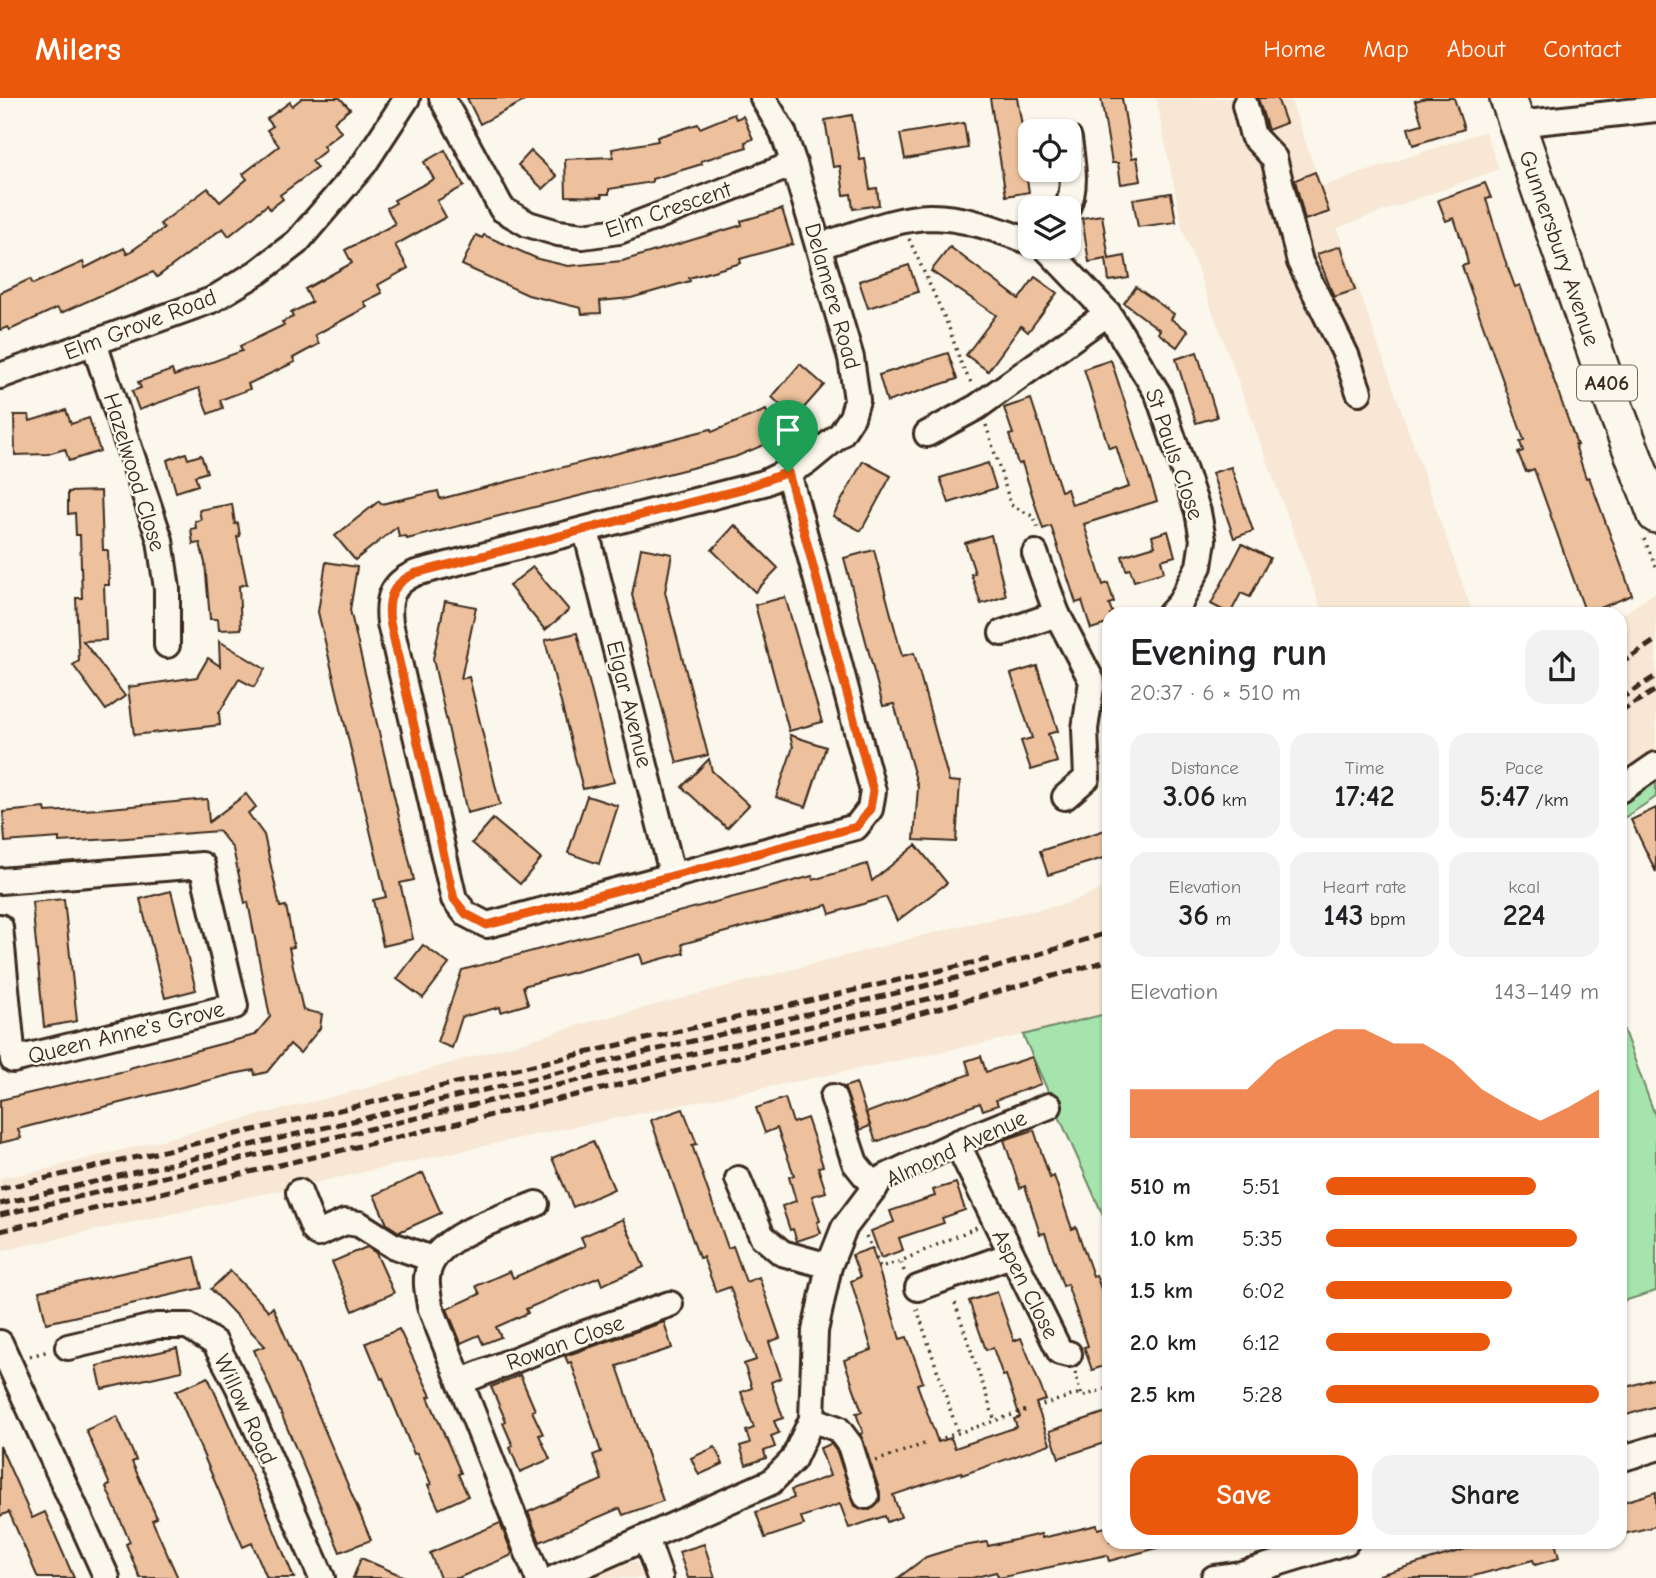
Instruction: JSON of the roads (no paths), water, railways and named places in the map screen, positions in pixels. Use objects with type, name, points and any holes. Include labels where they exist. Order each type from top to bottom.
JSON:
[{"type":"highway","name":"Gunnersbury Avenue","points":[[1513,111],[1555,255],[1656,516]]},
{"type":"street","name":"Elm Grove Road","points":[[0,376],[212,300],[258,272],[297,242],[364,164],[407,98]]},
{"type":"street","name":"Elm Crescent","points":[[442,98],[502,209],[528,224],[558,233],[583,236],[619,231],[794,164]]},
{"type":"street","name":"Delamere Road","points":[[763,98],[783,132],[794,164],[851,358],[857,400],[852,417],[841,434],[807,461],[788,472],[742,489],[416,573],[397,586],[388,603],[390,622],[454,899],[466,914],[487,925],[673,877],[856,827],[870,809],[873,791],[788,472]]},
{"type":"street","points":[[1245,106],[1254,136],[1274,158],[1300,262],[1346,355],[1359,392]]},
{"type":"street","points":[[1513,111],[1656,109]]},
{"type":"street","points":[[819,246],[902,222],[931,217],[979,224],[1018,238]]},
{"type":"street","name":"St Pauls Close","points":[[1058,259],[1108,313],[1158,394],[1198,512],[1203,540],[1199,566],[1184,607]]},
{"type":"street","points":[[927,434],[980,405],[1108,313]]},
{"type":"street","name":"Hazelwood Close","points":[[94,343],[160,540],[167,589],[167,645]]},
{"type":"street","name":"Elgar Avenue","points":[[586,531],[673,877]]},
{"type":"street","points":[[1035,553],[1057,614],[1101,674],[1085,729],[1087,778],[1065,797]]},
{"type":"street","points":[[1002,633],[1057,614]]},
{"type":"street","points":[[1627,785],[1656,765]]},
{"type":"street","name":"Queen Anne's Grove","points":[[0,881],[202,865],[235,1006],[13,1060],[0,927]]},
{"type":"street","points":[[834,1097],[855,1163],[875,1188]]},
{"type":"street","name":"Almond Avenue","points":[[569,1575],[771,1482],[793,1460],[812,1419],[815,1331],[830,1266],[844,1228],[881,1179],[957,1143],[1049,1106]]},
{"type":"street","name":"Aspen Close","points":[[957,1143],[1060,1352],[1069,1354]]},
{"type":"street","points":[[738,1179],[762,1236],[782,1253],[830,1266]]},
{"type":"street","points":[[299,1192],[318,1234],[345,1222],[359,1224],[392,1245],[432,1259]]},
{"type":"street","points":[[529,1200],[476,1219],[448,1241],[432,1259],[426,1278],[430,1306],[538,1578]]},
{"type":"street","points":[[913,1288],[1011,1255]]},
{"type":"street","name":"Rowan Close","points":[[460,1382],[554,1344],[670,1304]]},
{"type":"street","name":"Willow Road","points":[[68,1347],[157,1326],[188,1326],[215,1343],[238,1386],[322,1578]]},
{"type":"street","points":[[4,1352],[107,1578]]},
{"type":"street","points":[[812,1419],[838,1429],[850,1445],[866,1496]]},
{"type":"street","points":[[1627,1457],[1656,1448]]},
{"type":"street","points":[[646,1538],[660,1578]]},
{"type":"street","points":[[1214,1578],[1241,1574],[1323,1549]]},
{"type":"railway","points":[[1627,659],[1656,640]]},
{"type":"railway","points":[[1627,695],[1656,676]]},
{"type":"railway","points":[[1627,708],[1656,690]]},
{"type":"railway","points":[[0,1204],[905,991],[991,969],[1102,934]]},
{"type":"railway","points":[[0,1189],[989,959]]},
{"type":"railway","points":[[0,1231],[915,1015],[1102,962]]},
{"type":"railway","points":[[0,1215],[958,992]]}]
